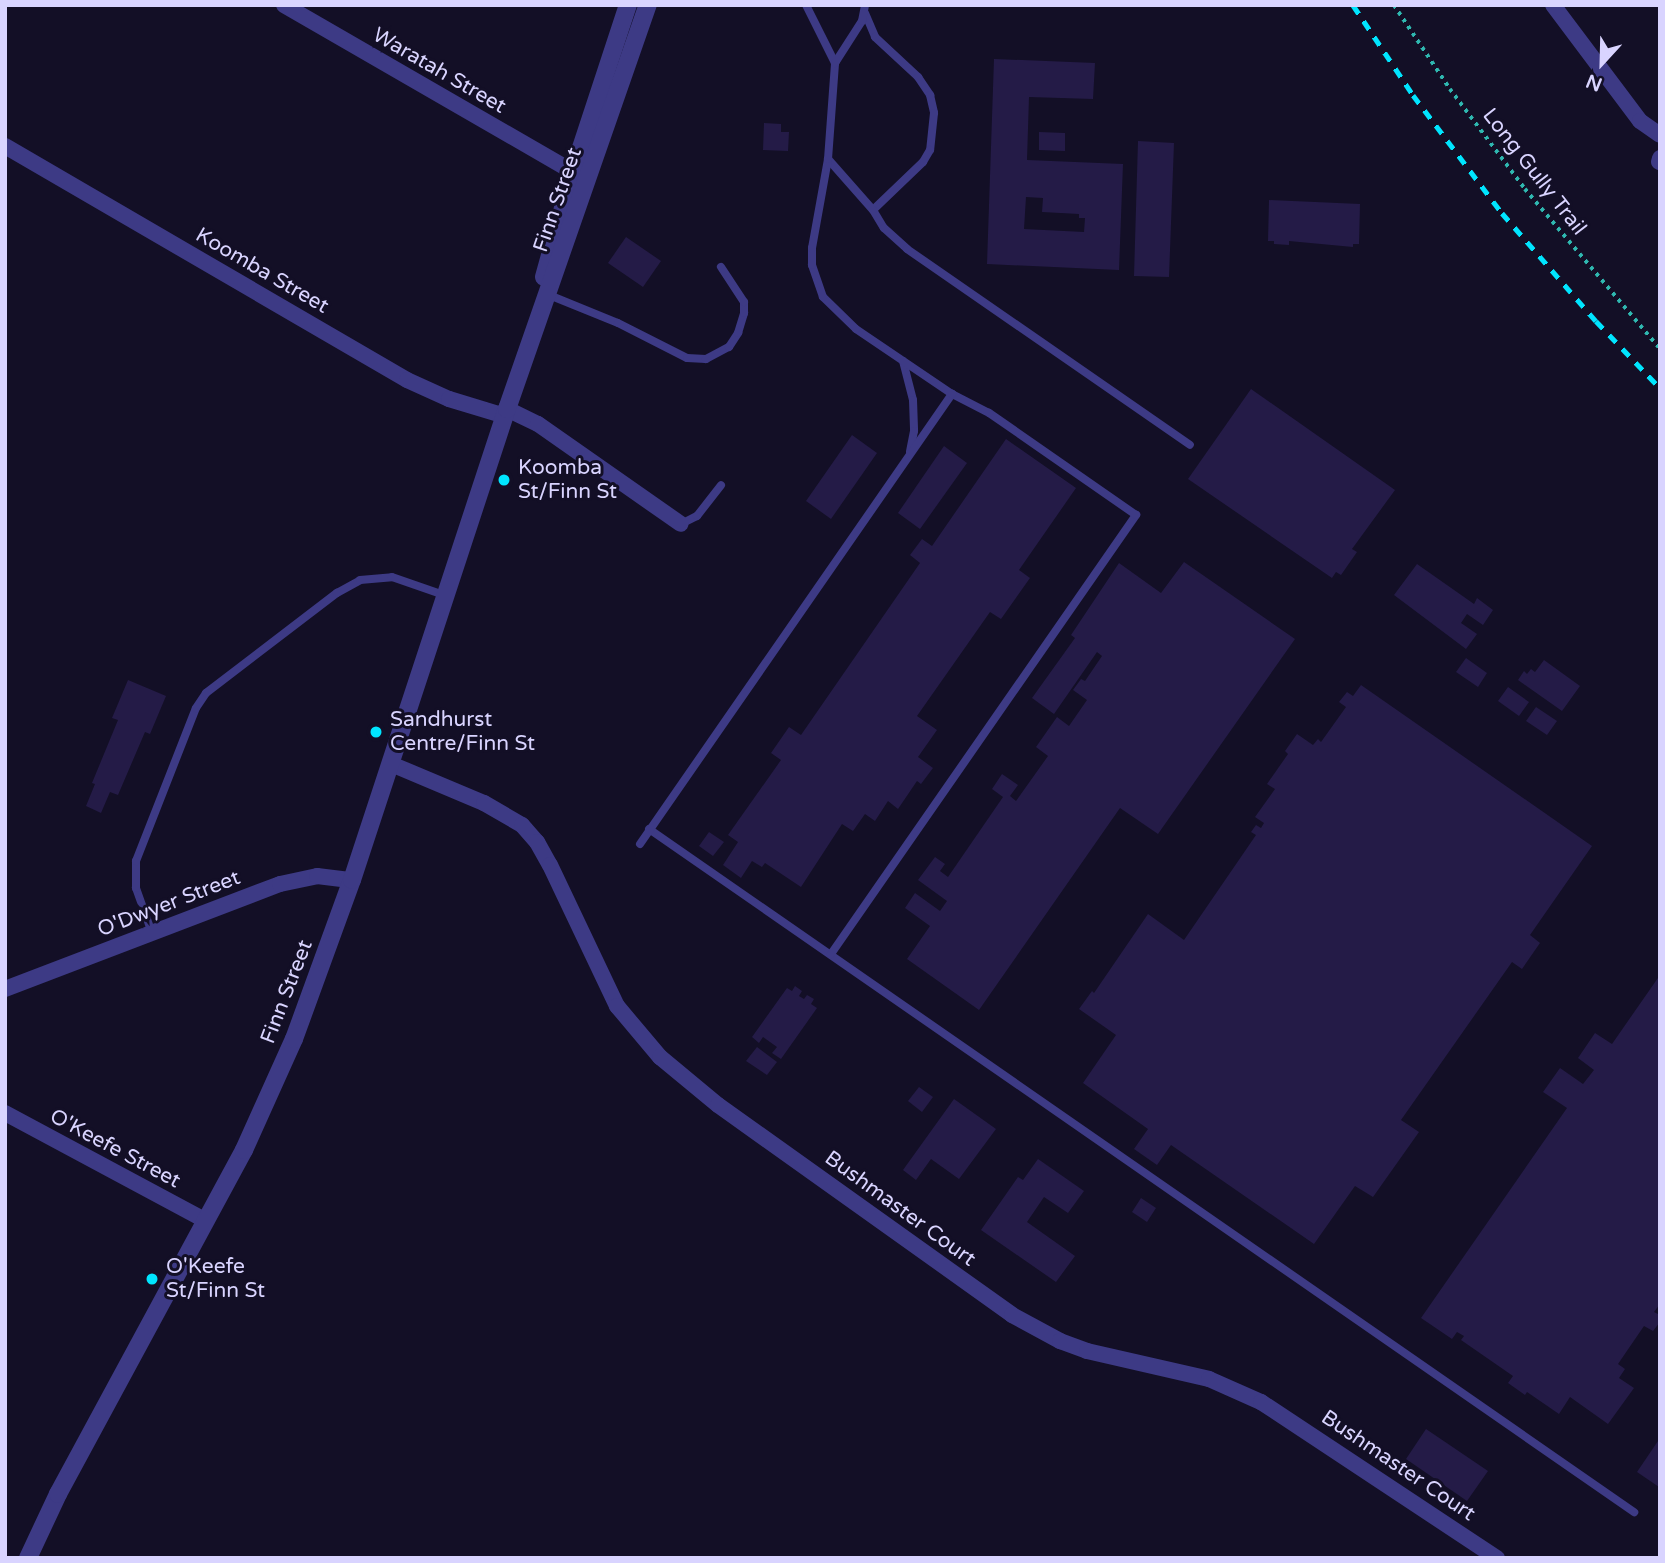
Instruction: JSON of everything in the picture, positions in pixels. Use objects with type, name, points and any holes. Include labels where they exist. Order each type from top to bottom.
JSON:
[{"type":"street","name":"Waratah Street","points":[[284,5],[581,176]]},
{"type":"street","name":"Finn Street","points":[[506,413],[548,295],[628,5]]},
{"type":"street","name":"Finn Street","points":[[28,1558],[58,1494],[274,1090],[352,880],[391,764],[581,176],[648,5]]},
{"type":"street","points":[[1553,5],[1640,121],[1660,135]]},
{"type":"street","name":"Koomba Street","points":[[5,146],[407,380],[449,399],[538,424],[681,524]]},
{"type":"street","name":"Bushmaster Court","points":[[391,764],[484,803],[522,825],[537,842],[550,865],[617,1006],[660,1057],[686,1081],[752,1129],[1035,1329],[1087,1351],[1209,1379],[1261,1402],[1497,1558]]},
{"type":"street","name":"O'Dwyer Street","points":[[5,989],[303,878],[329,876],[352,880]]},
{"type":"street","name":"O'Keefe Street","points":[[5,1113],[206,1221]]},
{"type":"lane","points":[[806,5],[835,63]]},
{"type":"lane","points":[[831,954],[1136,515],[989,413],[952,394],[903,361],[836,313],[823,297],[812,265],[813,230],[828,159],[835,63],[865,9]]},
{"type":"lane","points":[[865,9],[875,37],[918,77],[930,95],[934,113],[934,132],[923,162],[873,211]]},
{"type":"lane","points":[[828,159],[873,211],[884,228],[907,249],[1190,445]]},
{"type":"lane","points":[[548,295],[618,323],[687,358],[706,359],[730,347],[744,313],[744,302],[721,267]]},
{"type":"lane","points":[[903,361],[913,400],[914,431],[909,455]]},
{"type":"lane","points":[[640,844],[952,394]]},
{"type":"lane","points":[[681,524],[697,516],[721,485]]},
{"type":"lane","points":[[152,933],[136,888],[136,861],[196,708],[206,693],[337,593],[360,580],[392,577],[447,596]]},
{"type":"lane","points":[[649,830],[1634,1512]]},
{"type":"path","name":"Long Gully Trail","points":[[1394,5],[1450,89],[1564,239],[1660,349]]},
{"type":"building","points":[[994,59],[1095,63],[1093,99],[1029,97],[1027,160],[1123,164],[1119,270],[987,264]],"holes":[[[1026,197],[1043,198],[1042,212],[1079,214],[1079,218],[1085,218],[1084,232],[1024,229]]]},
{"type":"building","points":[[764,123],[781,124],[781,132],[789,132],[788,151],[763,150]]},
{"type":"building","points":[[1039,132],[1065,133],[1065,151],[1039,150]]},
{"type":"building","points":[[1138,141],[1174,143],[1169,277],[1134,276]]},
{"type":"building","points":[[1269,200],[1360,204],[1359,244],[1353,244],[1353,247],[1289,241],[1289,245],[1274,244],[1274,241],[1268,241]]},
{"type":"building","points":[[626,237],[661,261],[643,287],[608,263]]},
{"type":"building","points":[[1251,389],[1395,490],[1352,549],[1357,552],[1341,575],[1336,572],[1332,578],[1188,479]]},
{"type":"building","points":[[852,435],[877,453],[831,519],[806,501]]},
{"type":"building","points":[[1006,439],[1076,488],[1019,570],[1030,578],[1001,619],[990,612],[917,716],[937,730],[918,757],[933,768],[921,784],[917,781],[898,809],[888,801],[875,821],[865,814],[853,831],[842,824],[801,887],[765,863],[762,867],[752,861],[741,878],[723,865],[738,842],[728,835],[781,760],[771,753],[789,727],[801,735],[920,563],[910,555],[922,539],[932,546]]},
{"type":"building","points":[[944,446],[967,463],[920,529],[898,513]]},
{"type":"building","points":[[1184,562],[1295,639],[1158,834],[1120,808],[979,1010],[907,959],[930,926],[905,908],[915,893],[940,911],[947,901],[918,880],[935,857],[945,864],[940,871],[948,877],[1003,797],[992,789],[1002,774],[1018,785],[1010,796],[1016,801],[1048,756],[1036,747],[1057,717],[1069,726],[1087,700],[1073,690],[1081,679],[1085,681],[1102,656],[1097,652],[1054,714],[1032,698],[1075,638],[1071,635],[1119,563],[1161,593]]},
{"type":"building","points":[[1417,564],[1474,604],[1477,598],[1493,610],[1483,625],[1467,614],[1461,623],[1477,634],[1466,649],[1394,595]]},
{"type":"building","points":[[1466,658],[1487,673],[1478,687],[1456,672]]},
{"type":"building","points":[[1544,660],[1580,686],[1562,711],[1518,680],[1524,671],[1527,674],[1531,669],[1535,672]]},
{"type":"building","points":[[128,680],[166,696],[150,734],[145,732],[118,795],[110,792],[101,813],[86,806],[95,784],[92,783],[118,720],[112,718]]},
{"type":"building","points":[[1361,685],[1592,846],[1530,935],[1540,943],[1522,969],[1512,962],[1401,1120],[1419,1132],[1373,1197],[1355,1186],[1314,1244],[1171,1145],[1157,1165],[1134,1149],[1148,1129],[1083,1083],[1116,1035],[1079,1009],[1092,991],[1094,993],[1148,914],[1184,940],[1256,835],[1251,832],[1256,825],[1261,828],[1264,823],[1255,817],[1275,789],[1267,784],[1288,754],[1285,751],[1297,734],[1313,745],[1318,739],[1321,742],[1346,707],[1339,702],[1347,692],[1353,696]]},
{"type":"building","points":[[1508,687],[1529,702],[1519,716],[1498,701]]},
{"type":"building","points":[[1536,707],[1557,721],[1547,735],[1526,721]]},
{"type":"building","points":[[709,832],[724,842],[713,856],[699,846]]},
{"type":"building","points":[[1660,975],[1660,1304],[1654,1312],[1660,1315],[1660,1322],[1653,1331],[1644,1326],[1618,1364],[1625,1369],[1619,1378],[1634,1388],[1608,1424],[1570,1397],[1559,1414],[1527,1392],[1525,1395],[1508,1383],[1513,1376],[1461,1340],[1464,1336],[1457,1332],[1452,1339],[1421,1318],[1567,1108],[1543,1092],[1560,1068],[1583,1084],[1594,1070],[1578,1058],[1595,1033],[1612,1044]]},
{"type":"building","points":[[795,986],[802,991],[799,996],[804,999],[807,995],[814,999],[811,1004],[817,1008],[781,1059],[772,1053],[777,1047],[763,1037],[759,1043],[752,1037],[787,988],[792,991]]},
{"type":"building","points":[[757,1047],[777,1062],[767,1075],[746,1061]]},
{"type":"building","points":[[919,1087],[933,1097],[922,1112],[908,1101]]},
{"type":"building","points":[[954,1099],[996,1129],[959,1179],[931,1159],[916,1180],[903,1170]]},
{"type":"building","points":[[1038,1159],[1084,1191],[1068,1213],[1044,1197],[1027,1222],[1075,1256],[1056,1282],[981,1230],[1018,1177],[1023,1180]]},
{"type":"building","points":[[1141,1198],[1156,1208],[1147,1222],[1132,1212]]},
{"type":"building","points":[[1426,1429],[1488,1471],[1467,1501],[1406,1459]]},
{"type":"building","points":[[1660,1438],[1660,1485],[1659,1487],[1637,1472]]},
{"type":"railway","points":[[1353,5],[1413,95],[1502,213],[1596,321],[1660,388]]},
{"type":"place","name":"Koomba St/Finn St","points":[[504,480]]},
{"type":"place","name":"Sandhurst Centre/Finn St","points":[[376,732]]},
{"type":"place","name":"O'Keefe St/Finn St","points":[[152,1279]]}]
